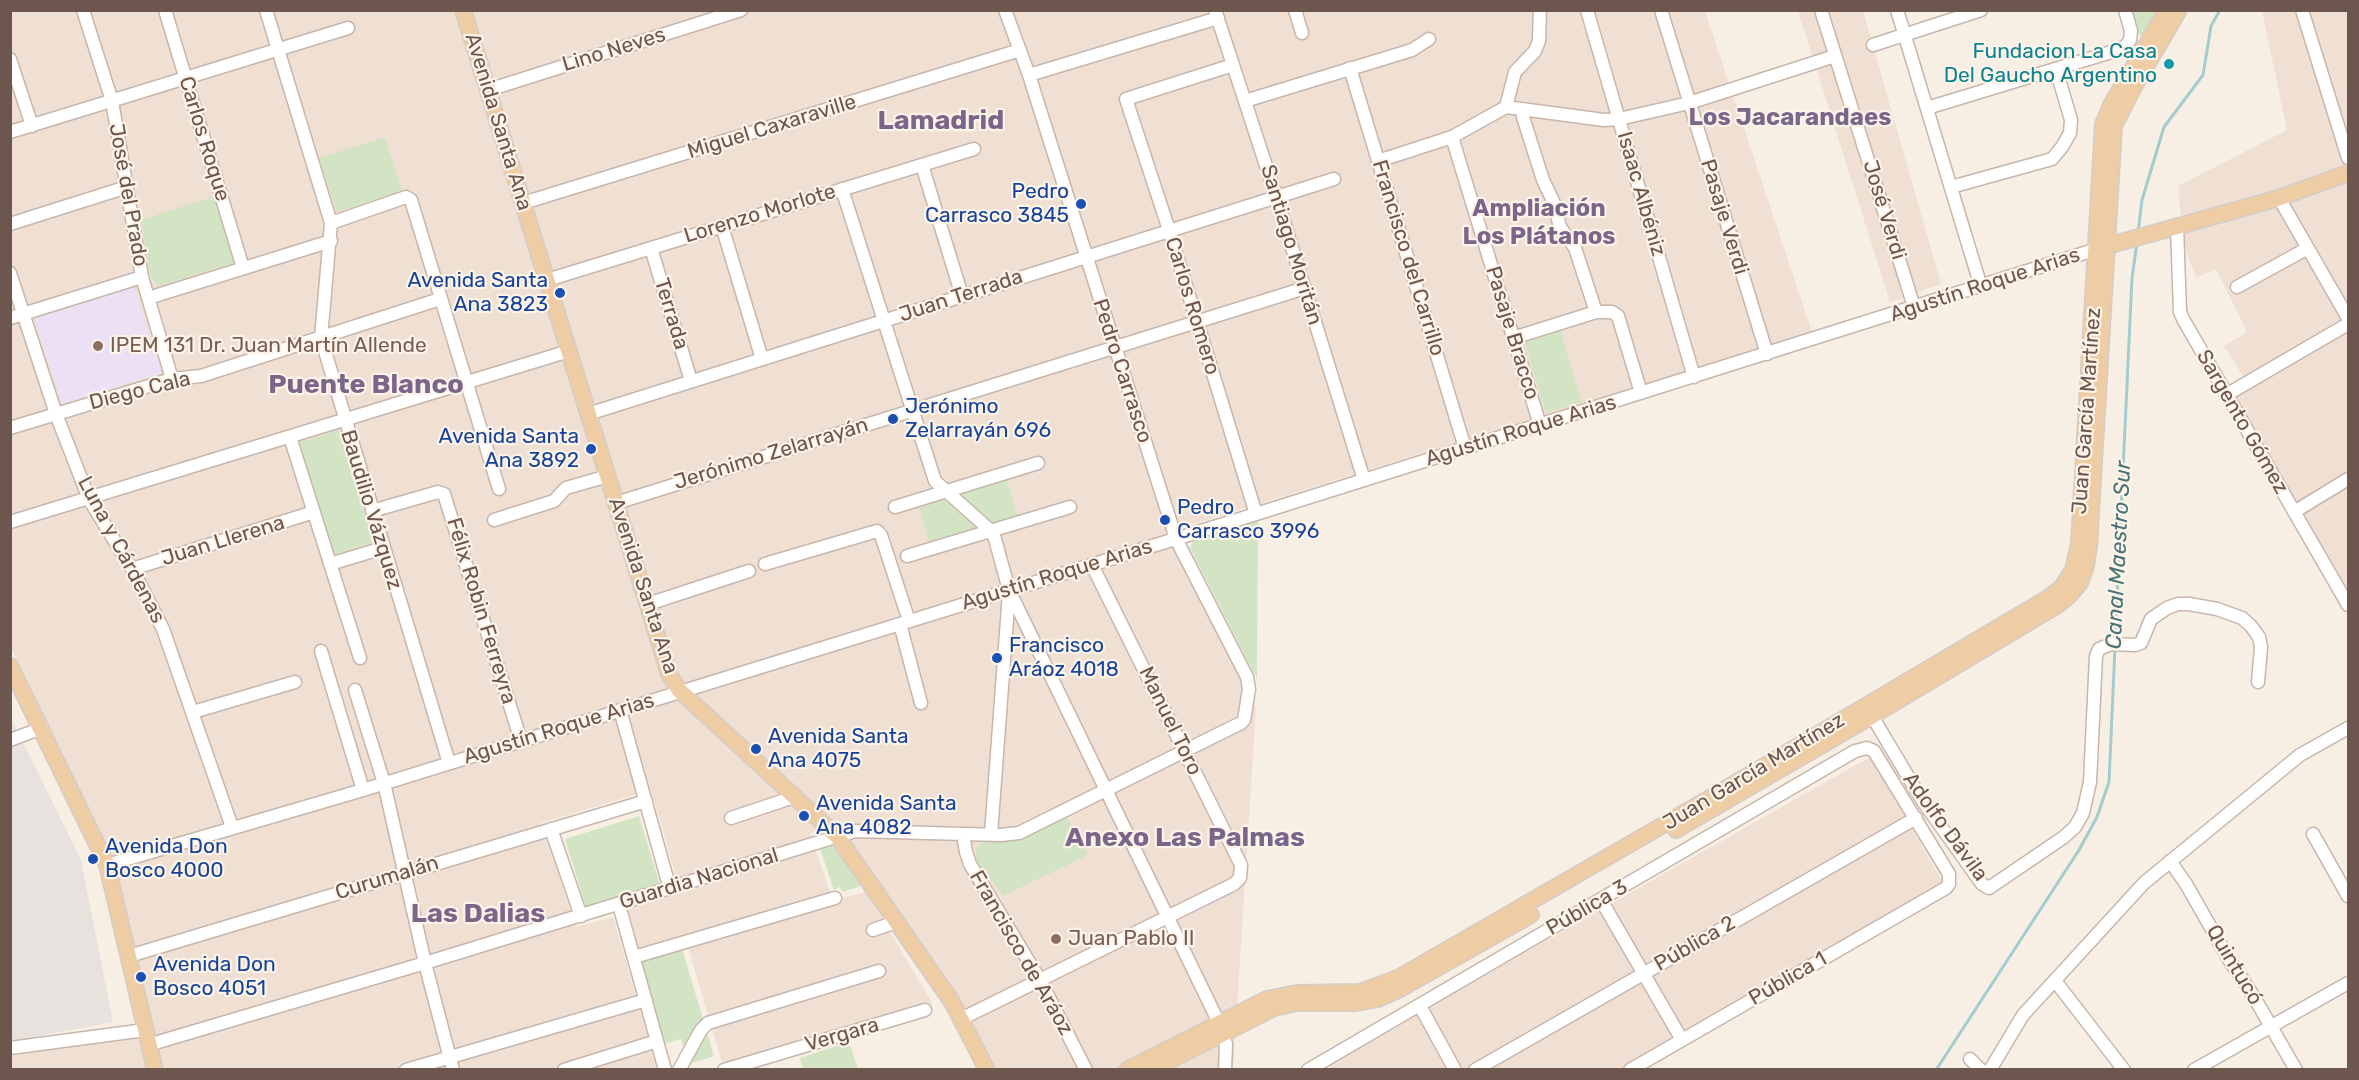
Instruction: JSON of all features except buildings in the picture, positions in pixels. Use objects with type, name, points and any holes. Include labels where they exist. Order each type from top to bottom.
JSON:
[{"type":"main road","name":"Avenida Santa Ana","points":[[463,10],[669,674],[679,690],[837,836],[961,1019],[987,1070]]},
{"type":"main road","points":[[2103,248],[2101,139],[2105,116],[2167,10]]},
{"type":"main road","points":[[2103,248],[2114,126],[2179,10]]},
{"type":"main road","points":[[2103,248],[2278,198],[2349,173]]},
{"type":"main road","name":"Juan García Martínez","points":[[1127,1070],[1221,1028],[1285,1005],[1355,1004],[1389,994],[1872,717],[2069,596],[2080,583],[2086,566],[2089,546],[2103,248]]},
{"type":"main road","name":"Juan García Martínez","points":[[1151,1070],[1280,995],[1360,992],[1398,978],[1561,886],[2056,592],[2073,570],[2079,543],[2103,248]]},
{"type":"main road","points":[[10,666],[107,865],[155,1070]]},
{"type":"street","name":"José del Prado","points":[[83,10],[112,101],[142,277],[171,379]]},
{"type":"street","name":"Carlos Roque","points":[[165,10],[243,268]]},
{"type":"street","name":"Baudilio Vázquez","points":[[266,10],[331,223],[321,338],[449,763]]},
{"type":"street","name":"Lino Neves","points":[[488,90],[741,10]]},
{"type":"street","name":"Pedro Carrasco","points":[[1005,10],[1029,75],[1176,539],[1247,677],[1249,689],[1242,723]]},
{"type":"street","points":[[1295,10],[1302,33]]},
{"type":"street","points":[[1506,107],[1515,72],[1535,51],[1539,41],[1540,10]]},
{"type":"street","name":"Isaac Albéniz","points":[[1587,10],[1694,377]]},
{"type":"street","name":"Pasaje Verdi","points":[[1661,10],[1767,354]]},
{"type":"street","name":"José Verdi","points":[[1821,10],[1914,307]]},
{"type":"street","points":[[1897,10],[1978,277]]},
{"type":"street","points":[[1873,45],[1982,10]]},
{"type":"street","points":[[1927,108],[2118,50],[2126,46],[2132,31],[2125,10]]},
{"type":"street","points":[[2302,10],[2349,158]]},
{"type":"street","points":[[1029,75],[1217,14]]},
{"type":"street","name":"Santiago Moritán","points":[[1217,14],[1364,480]]},
{"type":"street","points":[[10,132],[348,28]]},
{"type":"street","points":[[1245,102],[1412,50],[1429,39]]},
{"type":"street","name":"Miguel Caxaraville","points":[[523,203],[1020,50]]},
{"type":"street","points":[[1378,161],[1452,136],[1506,107],[1605,120],[1619,119],[1689,103],[1835,56]]},
{"type":"street","points":[[10,59],[32,126]]},
{"type":"street","name":"Carlos Romero","points":[[1233,65],[1126,99],[1169,230],[1256,514]]},
{"type":"street","name":"Francisco del Carrillo","points":[[1350,68],[1465,448]]},
{"type":"street","points":[[1951,187],[2052,159],[2070,134],[2071,120],[2056,69]]},
{"type":"street","points":[[1523,110],[1523,117],[1542,180],[1554,203],[1563,234],[1575,248],[1596,312]]},
{"type":"street","name":"Pasaje Bracco","points":[[1452,136],[1539,425]]},
{"type":"street","name":"Lorenzo Morlote","points":[[547,280],[974,148]]},
{"type":"street","points":[[922,165],[962,296]]},
{"type":"street","name":"Juan Terrada","points":[[588,414],[1334,179]]},
{"type":"street","points":[[10,224],[127,187]]},
{"type":"street","points":[[842,189],[935,481],[991,531],[995,538],[1009,590],[1221,1028],[1226,1044],[1225,1070]]},
{"type":"street","points":[[331,223],[405,197],[411,200],[499,489]]},
{"type":"street","points":[[2278,198],[2349,318]]},
{"type":"street","points":[[722,226],[762,359]]},
{"type":"street","name":"Sargento Gómez","points":[[2177,227],[2180,312],[2349,605]]},
{"type":"street","points":[[148,298],[331,241]]},
{"type":"street","name":"Terrada","points":[[651,248],[691,381]]},
{"type":"street","name":"Agustín Roque Arias","points":[[107,865],[363,790],[679,690],[1092,565],[2103,248]]},
{"type":"street","points":[[2237,287],[2308,248]]},
{"type":"street","name":"Luna y Cárdenas","points":[[10,273],[17,316],[90,499],[132,569],[163,629],[232,828]]},
{"type":"street","points":[[17,316],[142,277]]},
{"type":"street","name":"Jerónimo Zelarrayán","points":[[616,503],[1305,288]]},
{"type":"street","name":"Diego Cala","points":[[10,428],[171,379],[201,375],[440,299]]},
{"type":"street","points":[[1513,338],[1596,312],[1612,312],[1618,316],[1641,393]]},
{"type":"street","points":[[2226,395],[2349,324]]},
{"type":"street","points":[[10,522],[569,351]]},
{"type":"street","points":[[290,437],[360,658]]},
{"type":"street","points":[[895,507],[1038,463]]},
{"type":"street","points":[[494,520],[554,501],[566,488],[608,476]]},
{"type":"street","points":[[2294,512],[2349,479]]},
{"type":"street","name":"Félix Robin Ferreyra","points":[[372,511],[432,493],[444,494],[521,741]]},
{"type":"street","points":[[907,556],[1070,507]]},
{"type":"street","name":"Juan Llerena","points":[[132,569],[314,512]]},
{"type":"street","points":[[765,564],[877,531],[881,535],[905,622],[921,704]]},
{"type":"street","points":[[330,564],[383,548]]},
{"type":"street","name":"Manuel Toro","points":[[1092,565],[1241,865],[1240,878],[1234,884],[1168,917]]},
{"type":"street","points":[[648,604],[748,571]]},
{"type":"street","points":[[991,834],[1009,590]]},
{"type":"street","name":"Adolfo Dávila","points":[[1872,717],[1922,800],[1982,884],[1989,888],[2064,837],[2075,827],[2083,813],[2090,782],[2096,656],[2099,649],[2116,644],[2141,643],[2151,620],[2167,608],[2178,604],[2217,609],[2242,618],[2259,637],[2258,682]]},
{"type":"street","points":[[321,651],[363,790]]},
{"type":"street","points":[[193,712],[295,682]]},
{"type":"street","points":[[355,690],[384,783],[425,963],[451,1063]]},
{"type":"street","points":[[620,710],[670,889]]},
{"type":"street","name":"Guardia Nacional","points":[[148,1045],[581,916],[837,836],[866,830],[963,834],[1019,833],[1242,723]]},
{"type":"street","points":[[10,740],[42,728]]},
{"type":"street","points":[[1989,1070],[2015,1026],[2120,907],[2170,861],[2300,755],[2349,728]]},
{"type":"street","name":"Pública 3","points":[[1308,1070],[1322,1066],[1420,1006],[1855,752],[1867,748],[1877,755],[1916,818]]},
{"type":"street","points":[[731,818],[794,797]]},
{"type":"street","name":"Curumalán","points":[[129,956],[646,801]]},
{"type":"street","name":"Pública 1","points":[[1630,1070],[1946,888],[1950,880],[1949,874],[1916,818]]},
{"type":"street","name":"Pública 2","points":[[1475,1070],[1916,818]]},
{"type":"street","points":[[551,829],[581,916]]},
{"type":"street","name":"Francisco de Aráoz","points":[[963,834],[970,864],[1040,980],[1086,1070]]},
{"type":"street","points":[[2313,834],[2349,896]]},
{"type":"street","name":"Quintucó","points":[[2170,861],[2186,884],[2296,1070]]},
{"type":"street","points":[[634,957],[836,897]]},
{"type":"street","points":[[1601,900],[1682,1040]]},
{"type":"street","points":[[619,904],[665,1070]]},
{"type":"street","points":[[961,1019],[1168,917]]},
{"type":"street","points":[[873,930],[896,922]]},
{"type":"street","points":[[679,1070],[701,1030],[708,1023],[879,971]]},
{"type":"street","points":[[2056,981],[2124,1070]]},
{"type":"street","points":[[2194,1070],[2349,982]]},
{"type":"street","points":[[406,1070],[451,1063],[646,1000]]},
{"type":"street","points":[[1420,1006],[1455,1070]]},
{"type":"street","name":"Vergara","points":[[724,1070],[925,1010]]},
{"type":"street","points":[[10,1048],[145,1030]]},
{"type":"street","points":[[564,1070],[657,1041]]},
{"type":"street","points":[[1970,1059],[1981,1070]]},
{"type":"shaded area","points":[[11,11],[1705,11],[1812,332],[1165,533],[1256,708],[1233,1069],[996,1069],[957,994],[840,829],[810,833],[830,892],[838,891],[843,898],[866,892],[933,1004],[722,1063],[685,937],[637,950],[626,908],[680,890],[651,790],[541,823],[576,927],[613,917],[657,1069],[11,1069],[11,1055],[151,1033],[110,854],[11,648]]},
{"type":"shaded area","points":[[1798,11],[1863,11],[1941,284],[1890,302]]},
{"type":"shaded area","points":[[2262,11],[2348,11],[2348,600],[2228,388],[2243,376],[2224,346],[2247,332],[2216,269],[2196,278],[2183,242],[2178,186],[2287,130]]},
{"type":"shaded area","name":"IPEM 131 Dr. Juan Martín Allende","points":[[134,287],[162,373],[62,404],[34,318]]},
{"type":"shaded area","points":[[10,716],[81,860],[113,1022],[11,1041]]},
{"type":"shaded area","points":[[1870,757],[1945,886],[1624,1069],[1331,1070],[1328,1064]]},
{"type":"green space","points":[[2132,11],[2157,11],[2144,34],[2139,36]]},
{"type":"green space","points":[[385,137],[402,191],[337,212],[319,158]]},
{"type":"green space","points":[[218,195],[237,256],[233,263],[158,286],[150,275],[141,220]]},
{"type":"green space","points":[[1560,330],[1582,402],[1546,413],[1524,341]]},
{"type":"green space","points":[[338,430],[373,542],[333,555],[298,443]]},
{"type":"green space","points":[[1006,476],[1019,520],[993,526],[956,493]]},
{"type":"green space","points":[[944,496],[983,531],[931,547],[918,504]]},
{"type":"green space","points":[[1258,519],[1257,679],[1190,548],[1194,539]]},
{"type":"green space","points":[[1065,814],[1088,855],[1003,896],[976,860],[976,849],[983,842]]},
{"type":"green space","points":[[639,816],[660,885],[586,907],[565,839]]},
{"type":"green space","points":[[832,845],[864,885],[843,892],[839,887],[834,890],[820,849]]},
{"type":"green space","points":[[681,945],[714,1056],[689,1064],[681,1039],[664,1044],[638,958]]},
{"type":"green space","points":[[849,1042],[858,1069],[803,1069],[800,1058]]},
{"type":"waterway","name":"Canal Maestro Sur","points":[[2138,233],[2142,200],[2164,127],[2203,75],[2211,26],[2220,10]]},
{"type":"waterway","name":"Canal Maestro Sur","points":[[2115,640],[2132,278],[2137,242]]},
{"type":"waterway","name":"Canal Maestro Sur","points":[[1936,1070],[2079,850],[2097,817],[2109,782],[2115,647]]},
{"type":"place","name":"Fundacion La Casa Del Gaucho Argentino","points":[[2169,64]]},
{"type":"place","name":"Pedro Carrasco 3845","points":[[1081,204]]},
{"type":"place","name":"Avenida Santa Ana 3823","points":[[560,293]]},
{"type":"place","name":"IPEM 131 Dr. Juan Martín Allende","points":[[98,346]]},
{"type":"place","name":"Jerónimo Zelarrayán 696","points":[[893,419]]},
{"type":"place","name":"Avenida Santa Ana 3892","points":[[591,449]]},
{"type":"place","name":"Pedro Carrasco 3996","points":[[1165,520]]},
{"type":"place","name":"Francisco Aráoz 4018","points":[[997,658]]},
{"type":"place","name":"Avenida Santa Ana 4075","points":[[756,749]]},
{"type":"place","name":"Avenida Santa Ana 4082","points":[[804,816]]},
{"type":"place","name":"Avenida Don Bosco 4000","points":[[93,859]]},
{"type":"place","name":"Juan Pablo II","points":[[1056,939]]},
{"type":"place","name":"Avenida Don Bosco 4051","points":[[141,977]]},
{"type":"district","name":"Los Jacarandaes","points":[[1790,118]]},
{"type":"district","name":"Lamadrid","points":[[941,121]]},
{"type":"district","name":"Ampliación Los Plátanos","points":[[1539,223]]},
{"type":"district","name":"Puente Blanco","points":[[366,385]]},
{"type":"district","name":"Anexo Las Palmas","points":[[1185,838]]},
{"type":"district","name":"Las Dalias","points":[[478,914]]}]
